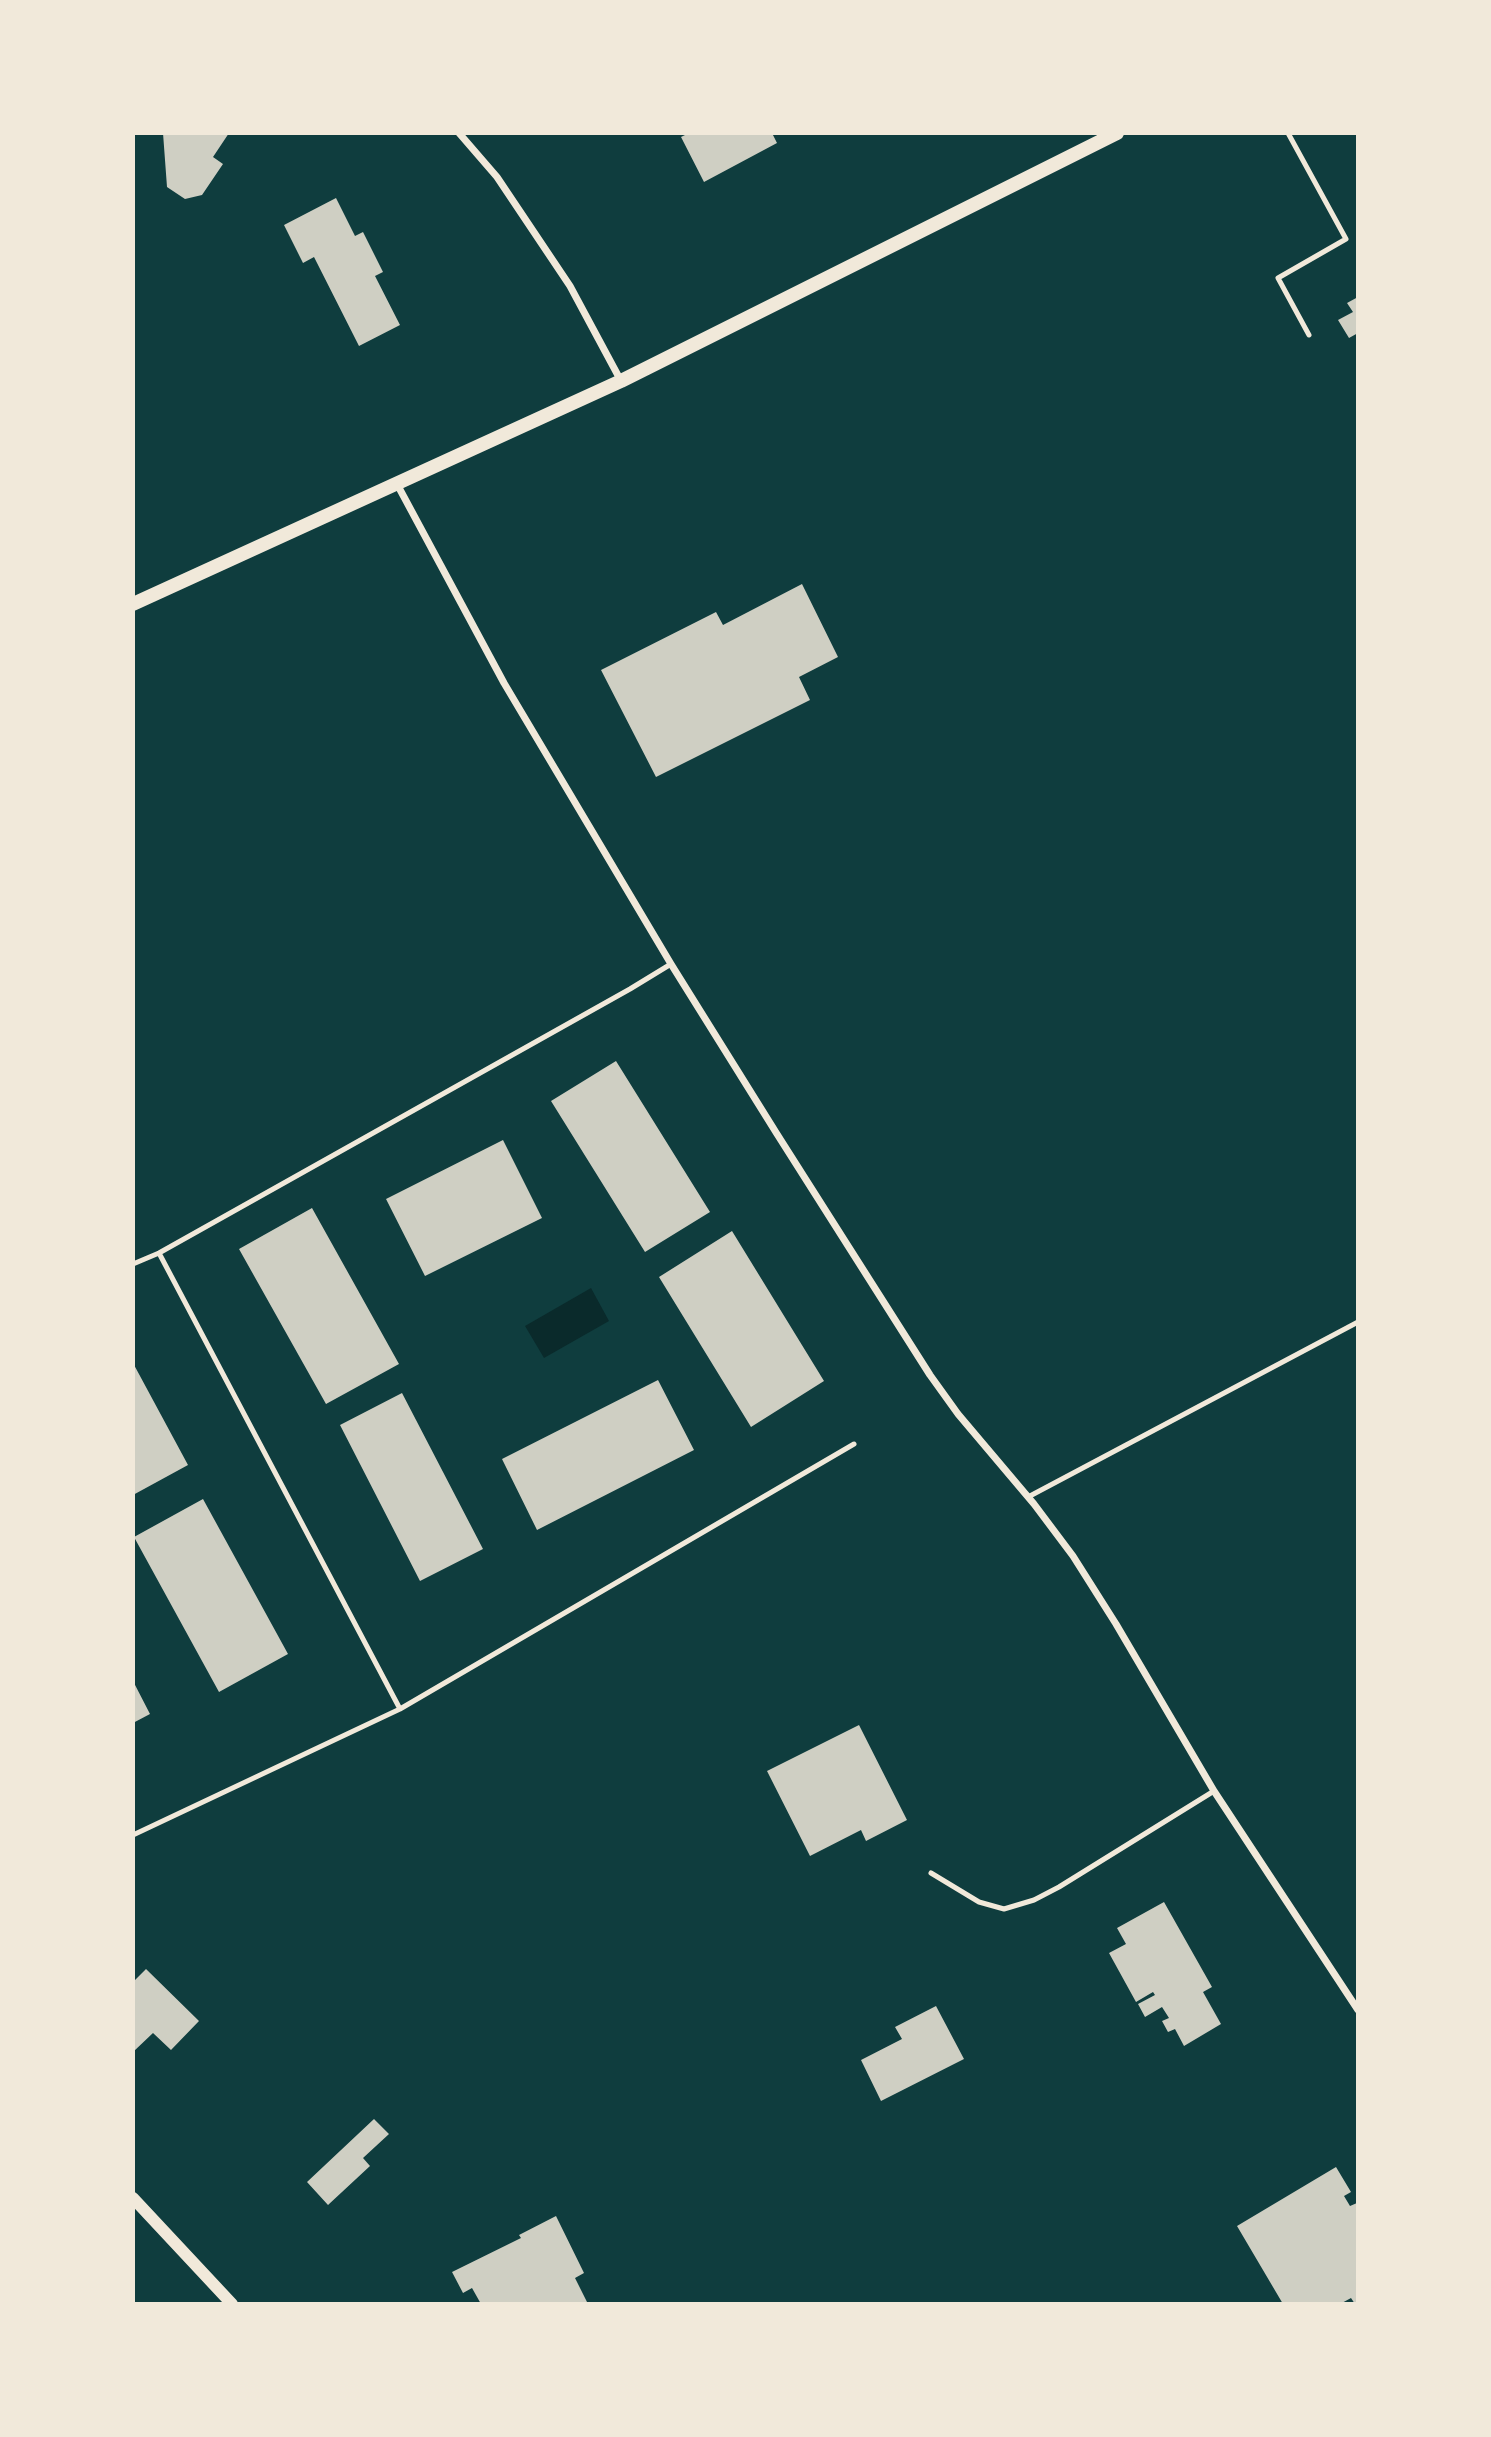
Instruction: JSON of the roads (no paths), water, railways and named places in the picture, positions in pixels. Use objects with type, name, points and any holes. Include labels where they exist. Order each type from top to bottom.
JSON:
[{"type":"main road","points":[[133,604],[621,381],[1117,133]]},
{"type":"street","points":[[458,133],[497,177],[570,286],[621,381]]},
{"type":"street","points":[[397,484],[504,683],[671,964],[930,1375],[958,1414],[1028,1497],[1073,1556],[1214,1791],[1358,2009]]},
{"type":"street","points":[[133,2198],[232,2304]]},
{"type":"lane","points":[[1287,133],[1346,239],[1278,278],[1309,335]]},
{"type":"lane","points":[[133,1264],[159,1253],[671,964]]},
{"type":"lane","points":[[159,1253],[400,1709]]},
{"type":"lane","points":[[1028,1497],[1358,1322]]},
{"type":"lane","points":[[133,1835],[400,1709],[854,1444]]},
{"type":"lane","points":[[931,1873],[979,1902],[1004,1909],[1059,1887],[1214,1791]]},
{"type":"water","points":[[591,1288],[609,1321],[544,1358],[525,1326]]}]
